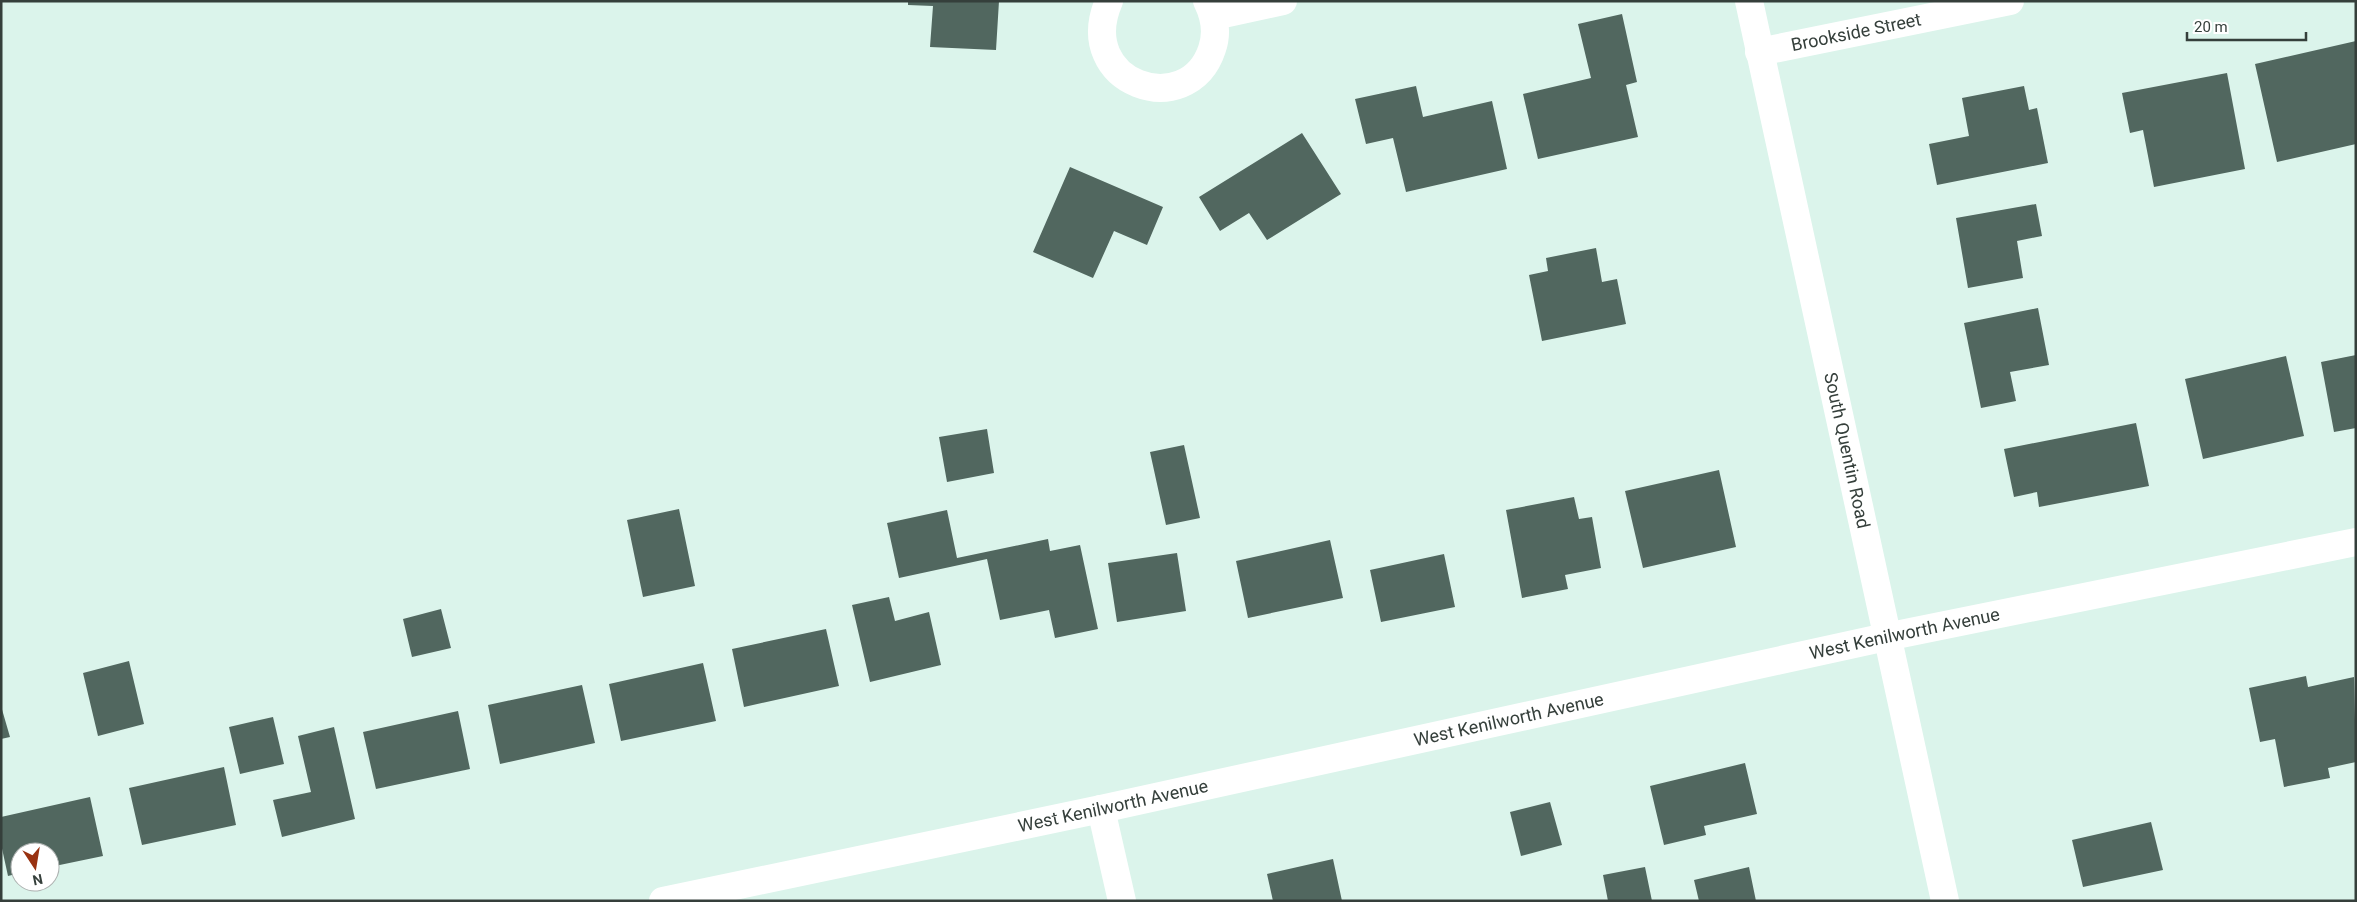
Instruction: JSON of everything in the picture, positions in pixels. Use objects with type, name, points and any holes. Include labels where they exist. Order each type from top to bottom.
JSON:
[{"type":"street","points":[[1109,1],[1101,24],[1102,46],[1112,66],[1130,81],[1151,88],[1173,87],[1194,76],[1209,60],[1216,39],[1211,9],[1283,1]]},
{"type":"street","name":"South Quentin Road","points":[[1749,1],[1944,901]]},
{"type":"street","name":"Brookside Street","points":[[1759,52],[2010,1]]},
{"type":"street","name":"West Kenilworth Avenue","points":[[664,901],[1101,809],[1886,637],[2356,542]]},
{"type":"street","points":[[1101,809],[1122,901]]},
{"type":"building","points":[[908,1],[999,1],[996,50],[930,47],[933,6],[908,5]]},
{"type":"building","points":[[1622,14],[1637,82],[1626,85],[1638,137],[1538,159],[1523,94],[1591,78],[1578,24]]},
{"type":"building","points":[[2356,41],[2356,144],[2277,162],[2255,64]]},
{"type":"building","points":[[2227,73],[2245,169],[2154,187],[2143,130],[2130,133],[2122,93]]},
{"type":"building","points":[[1416,86],[1423,117],[1492,101],[1507,169],[1406,192],[1393,138],[1366,144],[1355,99]]},
{"type":"building","points":[[2024,86],[2029,110],[2037,108],[2048,163],[1937,185],[1929,144],[1969,136],[1962,98]]},
{"type":"building","points":[[1302,133],[1341,194],[1267,240],[1249,213],[1220,231],[1199,197]]},
{"type":"building","points":[[1070,167],[1163,207],[1147,245],[1114,231],[1093,278],[1033,252]]},
{"type":"building","points":[[2036,204],[2042,236],[2017,241],[2023,278],[1968,288],[1956,218]]},
{"type":"building","points":[[1596,248],[1602,282],[1617,279],[1626,324],[1542,341],[1529,275],[1548,271],[1546,258]]},
{"type":"building","points":[[2038,308],[2049,365],[2010,372],[2016,401],[1981,408],[1964,323]]},
{"type":"building","points":[[2356,355],[2356,428],[2334,432],[2321,362]]},
{"type":"building","points":[[2286,356],[2304,436],[2203,459],[2185,379]]},
{"type":"building","points":[[2136,423],[2149,486],[2039,507],[2037,492],[2014,497],[2004,449]]},
{"type":"building","points":[[987,429],[994,473],[947,482],[939,437]]},
{"type":"building","points":[[1184,445],[1200,518],[1166,525],[1150,452]]},
{"type":"building","points":[[1719,470],[1736,547],[1643,568],[1625,491]]},
{"type":"building","points":[[1574,497],[1579,519],[1592,517],[1601,568],[1565,575],[1568,589],[1522,598],[1506,510]]},
{"type":"building","points":[[679,509],[695,586],[643,597],[627,520]]},
{"type":"building","points":[[947,510],[957,558],[1048,539],[1050,551],[1080,545],[1098,629],[1055,638],[1049,610],[1000,620],[987,559],[899,578],[887,523]]},
{"type":"building","points":[[1330,540],[1343,598],[1248,618],[1236,561]]},
{"type":"building","points":[[1177,553],[1186,611],[1117,622],[1108,563]]},
{"type":"building","points":[[1444,554],[1455,607],[1381,622],[1370,570]]},
{"type":"building","points":[[889,597],[895,621],[929,612],[941,665],[870,682],[852,605]]},
{"type":"building","points":[[441,609],[451,648],[412,657],[403,619]]},
{"type":"building","points":[[826,629],[839,686],[744,707],[732,649]]},
{"type":"building","points":[[129,661],[144,724],[98,736],[83,673]]},
{"type":"building","points":[[703,663],[716,721],[621,741],[609,684]]},
{"type":"building","points":[[2306,676],[2308,687],[2354,677],[2356,762],[2328,768],[2330,778],[2284,787],[2275,739],[2260,742],[2249,688]]},
{"type":"building","points":[[582,685],[595,743],[500,764],[488,705]]},
{"type":"building","points":[[1,706],[10,737],[1,739]]},
{"type":"building","points":[[458,711],[470,769],[376,789],[363,732]]},
{"type":"building","points":[[273,717],[284,764],[240,774],[229,727]]},
{"type":"building","points":[[334,727],[355,819],[282,837],[273,800],[311,792],[298,736]]},
{"type":"building","points":[[1745,763],[1757,814],[1704,826],[1706,835],[1664,845],[1650,786]]},
{"type":"building","points":[[224,767],[236,825],[142,845],[129,788]]},
{"type":"building","points":[[90,797],[103,856],[60,865],[60,842],[10,842],[10,876],[8,876],[1,844],[1,817]]},
{"type":"building","points":[[1550,802],[1562,845],[1521,856],[1510,812]]},
{"type":"building","points":[[2151,822],[2163,870],[2083,887],[2072,840]]},
{"type":"building","points":[[1333,859],[1342,901],[1273,901],[1267,874]]},
{"type":"building","points":[[1645,867],[1652,901],[1608,901],[1603,875]]},
{"type":"building","points":[[1749,867],[1756,901],[1699,901],[1694,880]]}]
